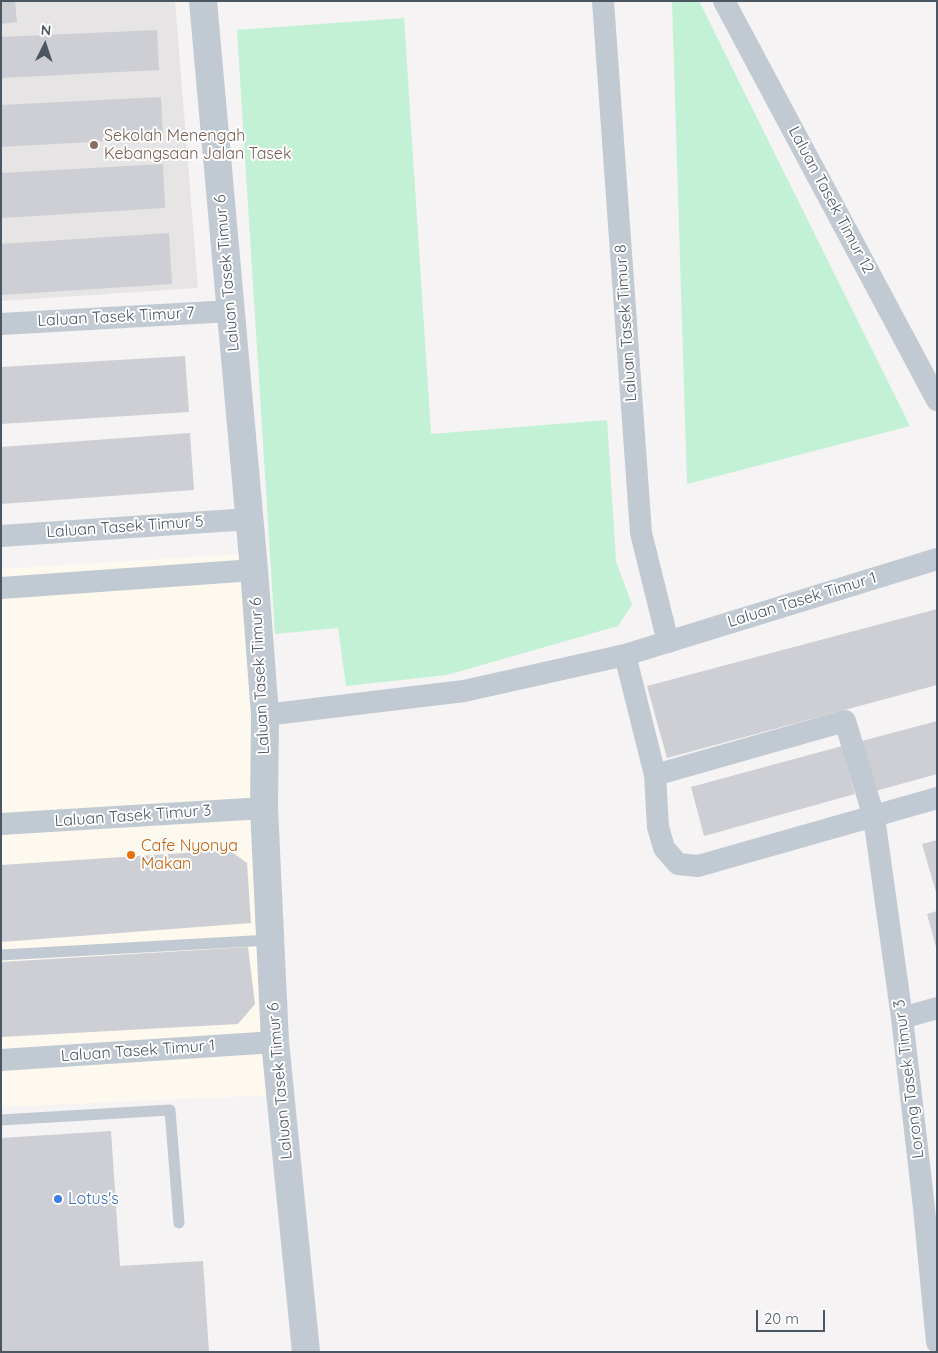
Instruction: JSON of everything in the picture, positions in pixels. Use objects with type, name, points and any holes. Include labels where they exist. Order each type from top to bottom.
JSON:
[{"type":"street","name":"Laluan Tasek Timur 6","points":[[203,1],[254,570],[265,715],[264,808],[275,1042],[306,1352]]},
{"type":"street","name":"Laluan Tasek Timur 8","points":[[603,1],[641,533],[668,642]]},
{"type":"street","name":"Laluan Tasek Timur 12","points":[[724,1],[937,400]]},
{"type":"street","name":"Laluan Tasek Timur 7","points":[[1,324],[230,310]]},
{"type":"street","name":"Laluan Tasek Timur 5","points":[[1,536],[249,519]]},
{"type":"street","name":"Laluan Tasek Timur 1","points":[[265,715],[464,691],[625,655],[937,559]]},
{"type":"street","points":[[1,588],[254,570]]},
{"type":"street","points":[[625,655],[655,775],[658,827],[664,848],[678,864],[698,866],[937,798]]},
{"type":"street","name":"Lorong Tasek Timur 3","points":[[655,775],[845,721],[874,817],[930,1206],[937,1342]]},
{"type":"street","name":"Laluan Tasek Timur 3","points":[[1,824],[264,808]]},
{"type":"street","points":[[902,1018],[937,1008]]},
{"type":"street","name":"Laluan Tasek Timur 1","points":[[1,1060],[275,1042]]},
{"type":"lane","points":[[1,955],[270,940]]},
{"type":"lane","points":[[1,1120],[170,1110],[179,1223]]},
{"type":"shaded area","name":"Sekolah Menengah Kebangsaan Jalan Tasek","points":[[1,1],[175,1],[198,288],[1,301]]},
{"type":"shaded area","points":[[257,553],[274,1095],[1,1107],[1,569]]},
{"type":"green space","points":[[672,1],[699,1],[910,426],[687,484]]},
{"type":"green space","points":[[404,18],[431,434],[607,420],[616,561],[632,605],[618,626],[447,675],[346,686],[338,628],[275,634],[237,30]]},
{"type":"building","points":[[1,1],[15,1],[17,22],[1,24]]},
{"type":"building","points":[[157,30],[159,70],[1,78],[1,37]]},
{"type":"building","points":[[161,97],[163,138],[1,147],[1,105]]},
{"type":"building","points":[[163,164],[165,208],[1,218],[1,173]]},
{"type":"building","points":[[169,233],[172,284],[1,295],[1,244]]},
{"type":"building","points":[[185,356],[189,412],[1,424],[1,367]]},
{"type":"building","points":[[190,433],[194,490],[1,504],[1,447]]},
{"type":"building","points":[[937,609],[937,685],[667,758],[647,686]]},
{"type":"building","points":[[937,721],[937,774],[872,792],[858,742]]},
{"type":"building","points":[[842,746],[855,794],[704,836],[691,787]]},
{"type":"building","points":[[937,840],[937,892],[936,892],[922,844]]},
{"type":"building","points":[[229,850],[247,863],[251,923],[1,942],[1,865]]},
{"type":"building","points":[[937,911],[937,947],[936,947],[927,914]]},
{"type":"building","points":[[248,947],[255,1004],[238,1024],[1,1037],[1,962]]},
{"type":"building","name":"Lotus's","points":[[111,1131],[120,1266],[203,1261],[209,1352],[1,1352],[1,1138]]},
{"type":"place","name":"Sekolah Menengah Kebangsaan Jalan Tasek","points":[[94,145]]},
{"type":"place","name":"Cafe Nyonya Makan","points":[[131,855]]},
{"type":"place","name":"Lotus's","points":[[58,1199]]}]
